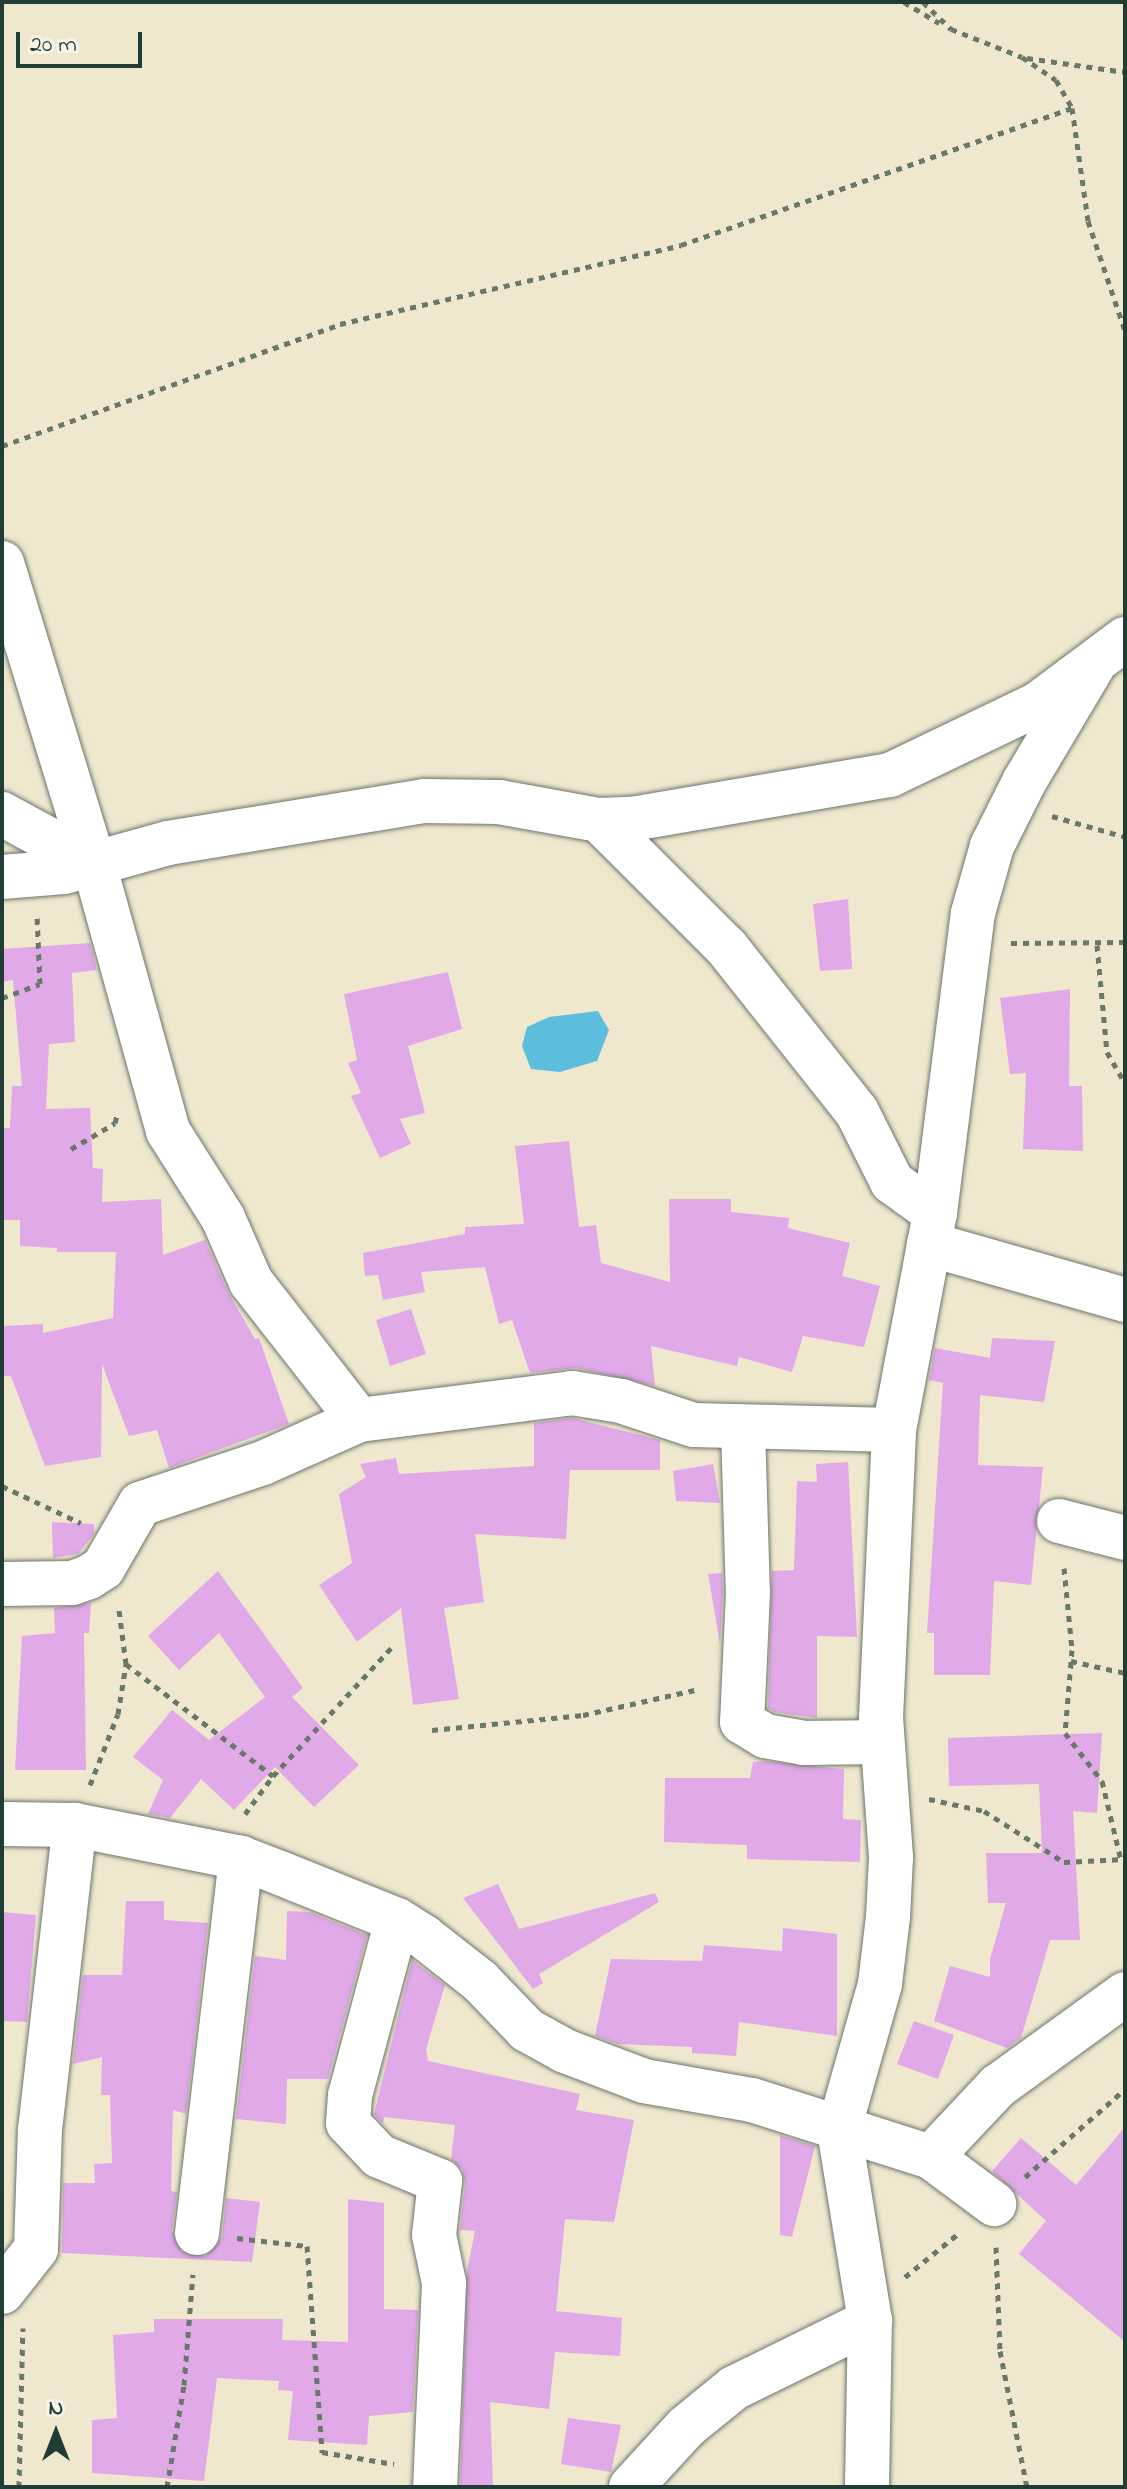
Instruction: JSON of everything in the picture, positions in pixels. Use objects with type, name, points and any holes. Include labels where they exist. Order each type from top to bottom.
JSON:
[{"type":"street","points":[[2,563],[94,864],[168,1131],[223,1218],[251,1282],[359,1420]]},
{"type":"street","points":[[19,876],[94,864],[168,843],[424,801],[547,807],[599,820],[667,815],[890,775],[1038,704],[1109,652]]},
{"type":"street","points":[[867,2487],[870,2321],[839,2129],[880,1984],[891,1857],[882,1742],[894,1430],[932,1228],[970,942],[992,846],[1013,805],[1109,652]]},
{"type":"street","points":[[2,814],[94,864]]},
{"type":"street","points":[[599,820],[727,948],[857,1112],[892,1182],[932,1228],[1125,1300]]},
{"type":"street","points":[[2,1584],[72,1583],[103,1568],[133,1510],[153,1497],[263,1463],[359,1420],[572,1393],[621,1401],[693,1425],[894,1430]]},
{"type":"street","points":[[743,1428],[748,1592],[741,1680],[742,1722],[765,1736],[803,1743],[882,1742]]},
{"type":"street","points":[[1059,1521],[1125,1538]]},
{"type":"street","points":[[2,1824],[75,1825],[228,1856],[397,1920],[480,1981],[527,2030],[565,2051],[644,2081],[752,2100],[931,2157],[994,2204]]},
{"type":"street","points":[[13,2280],[36,2249],[40,2130],[75,1825]]},
{"type":"street","points":[[197,2233],[228,1856]]},
{"type":"street","points":[[397,1920],[350,2095],[348,2123],[379,2156],[440,2181],[434,2235],[444,2283],[435,2479]]},
{"type":"street","points":[[931,2157],[998,2086],[1125,1994]]},
{"type":"street","points":[[631,2487],[686,2427],[734,2388],[870,2321]]},
{"type":"path","points":[[904,2],[951,29],[1022,57],[1056,80],[1072,108],[1088,221],[1125,331]]},
{"type":"path","points":[[923,2],[951,29]]},
{"type":"path","points":[[1022,57],[1125,72]]},
{"type":"path","points":[[2,446],[340,324],[681,245],[1072,108]]},
{"type":"path","points":[[1013,805],[1125,837]]},
{"type":"path","points":[[2,998],[40,984],[19,876]]},
{"type":"path","points":[[970,942],[1097,945],[1125,942]]},
{"type":"path","points":[[1097,945],[1107,1052],[1125,1083]]},
{"type":"path","points":[[2,1486],[115,1547],[126,1664],[118,1714],[75,1825]]},
{"type":"path","points":[[885,1789],[984,1811],[1064,1862],[1123,1860],[1102,1781],[1065,1733],[1071,1661],[1059,1521]]},
{"type":"path","points":[[228,1856],[273,1776],[392,1647]]},
{"type":"path","points":[[1071,1661],[1125,1673]]},
{"type":"path","points":[[126,1664],[273,1776]]},
{"type":"path","points":[[432,1730],[583,1715],[741,1680]]},
{"type":"path","points":[[994,2204],[1000,2351],[1027,2487]]},
{"type":"path","points":[[167,2487],[184,2385],[197,2233],[307,2246],[322,2452],[435,2479]]},
{"type":"path","points":[[13,2280],[19,2487]]},
{"type":"water","points":[[598,1011],[609,1030],[597,1061],[560,1072],[531,1069],[522,1046],[527,1027],[549,1017]]},
{"type":"building","points":[[848,899],[852,969],[820,971],[813,904]]},
{"type":"building","points":[[90,943],[97,970],[72,973],[75,1042],[49,1044],[46,1109],[90,1108],[93,1168],[103,1169],[102,1202],[161,1199],[163,1255],[205,1240],[228,1292],[255,1339],[259,1338],[289,1424],[169,1468],[157,1430],[129,1436],[102,1364],[101,1457],[45,1466],[11,1376],[2,1376],[2,1326],[43,1324],[43,1333],[113,1318],[116,1252],[57,1252],[57,1248],[20,1246],[20,1220],[3,1220],[2,1128],[10,1128],[12,1086],[22,1086],[13,980],[2,982],[2,949]]},
{"type":"building","points":[[448,972],[462,1029],[408,1046],[425,1113],[400,1119],[411,1144],[380,1158],[351,1096],[361,1093],[348,1063],[357,1060],[344,994]]},
{"type":"building","points":[[1070,989],[1069,1086],[1082,1086],[1083,1151],[1023,1149],[1026,1073],[1010,1074],[1000,998]]},
{"type":"building","points":[[569,1141],[579,1227],[596,1225],[601,1263],[670,1282],[669,1199],[731,1199],[731,1212],[789,1218],[788,1228],[850,1243],[842,1276],[880,1286],[864,1347],[803,1336],[792,1372],[739,1357],[737,1366],[651,1346],[655,1386],[576,1368],[530,1373],[512,1320],[499,1324],[485,1267],[421,1272],[425,1292],[383,1300],[378,1275],[365,1276],[363,1253],[465,1234],[465,1227],[524,1224],[515,1146]]},
{"type":"building","points":[[411,1309],[426,1354],[390,1366],[376,1320]]},
{"type":"building","points":[[992,1338],[1055,1341],[1044,1402],[980,1395],[978,1465],[1043,1467],[1031,1585],[994,1581],[990,1675],[934,1675],[934,1633],[927,1633],[943,1383],[929,1380],[935,1348],[990,1358]]},
{"type":"building","points":[[572,1418],[660,1440],[660,1470],[570,1470],[566,1539],[475,1534],[484,1602],[444,1608],[459,1699],[413,1705],[401,1608],[357,1642],[319,1585],[352,1563],[339,1494],[366,1477],[360,1464],[396,1458],[399,1474],[534,1466],[534,1423]]},
{"type":"building","points":[[848,1462],[857,1637],[817,1636],[817,1718],[774,1712],[768,1708],[772,1571],[794,1570],[797,1481],[817,1482],[816,1464]]},
{"type":"building","points":[[713,1464],[720,1503],[676,1501],[673,1471]]},
{"type":"building","points":[[52,1522],[94,1524],[94,1534],[78,1554],[53,1558]]},
{"type":"building","points":[[218,1571],[303,1688],[292,1697],[359,1765],[314,1807],[275,1767],[234,1810],[201,1779],[170,1818],[148,1814],[163,1780],[133,1757],[172,1710],[209,1740],[265,1697],[219,1633],[179,1670],[148,1636]]},
{"type":"building","points":[[722,1573],[723,1592],[720,1644],[708,1574]]},
{"type":"building","points":[[91,1603],[89,1633],[84,1633],[86,1770],[15,1770],[22,1636],[55,1633],[54,1608]]},
{"type":"building","points":[[1102,1733],[1097,1813],[1073,1811],[1080,1940],[1050,1940],[1021,2038],[1007,2048],[934,2021],[950,1966],[990,1977],[990,1959],[1006,1903],[988,1903],[986,1853],[1042,1853],[1039,1784],[949,1786],[948,1738]]},
{"type":"building","points":[[753,1762],[844,1769],[843,1819],[861,1820],[860,1862],[747,1859],[747,1845],[664,1842],[665,1778],[750,1778]]},
{"type":"building","points":[[498,1884],[519,1929],[655,1893],[659,1902],[539,1974],[543,1983],[533,1989],[463,1898]]},
{"type":"building","points":[[126,1901],[164,1901],[164,1920],[208,1923],[186,2114],[173,2110],[171,2191],[177,2192],[172,2231],[182,2252],[206,2256],[222,2237],[226,2198],[260,2202],[252,2262],[62,2253],[63,2183],[95,2183],[94,2164],[112,2163],[110,2095],[101,2095],[102,2057],[73,2064],[83,1975],[122,1975]]},
{"type":"building","points":[[287,1911],[309,1912],[367,1935],[328,2079],[287,2079],[286,2124],[236,2119],[255,1956],[286,1960]]},
{"type":"building","points":[[2,1912],[36,1915],[27,2022],[2,2021]]},
{"type":"building","points":[[783,1928],[837,1934],[837,2036],[739,2022],[736,2056],[692,2053],[692,2047],[618,2044],[595,2036],[611,1959],[702,1961],[704,1945],[782,1951]]},
{"type":"building","points":[[412,1960],[445,1985],[426,2049],[428,2061],[580,2094],[576,2110],[634,2120],[614,2222],[565,2219],[556,2311],[622,2318],[620,2356],[555,2352],[549,2409],[490,2402],[493,2487],[460,2487],[467,2271],[475,2231],[460,2230],[465,2183],[462,2169],[451,2159],[455,2125],[384,2117],[383,2124],[374,2114]]},
{"type":"building","points":[[914,2021],[954,2035],[938,2079],[897,2064]]},
{"type":"building","points":[[1125,2127],[1125,2342],[1019,2254],[1046,2221],[992,2171],[1021,2138],[1076,2185]]},
{"type":"building","points":[[780,2135],[815,2146],[792,2237],[780,2235]]},
{"type":"building","points":[[348,2199],[384,2203],[384,2309],[418,2310],[413,2412],[369,2416],[367,2445],[288,2440],[293,2391],[278,2390],[279,2381],[217,2378],[204,2481],[92,2473],[92,2420],[117,2418],[113,2335],[154,2332],[154,2319],[283,2319],[282,2340],[348,2342]]},
{"type":"building","points":[[568,2418],[621,2425],[611,2472],[561,2464]]}]
